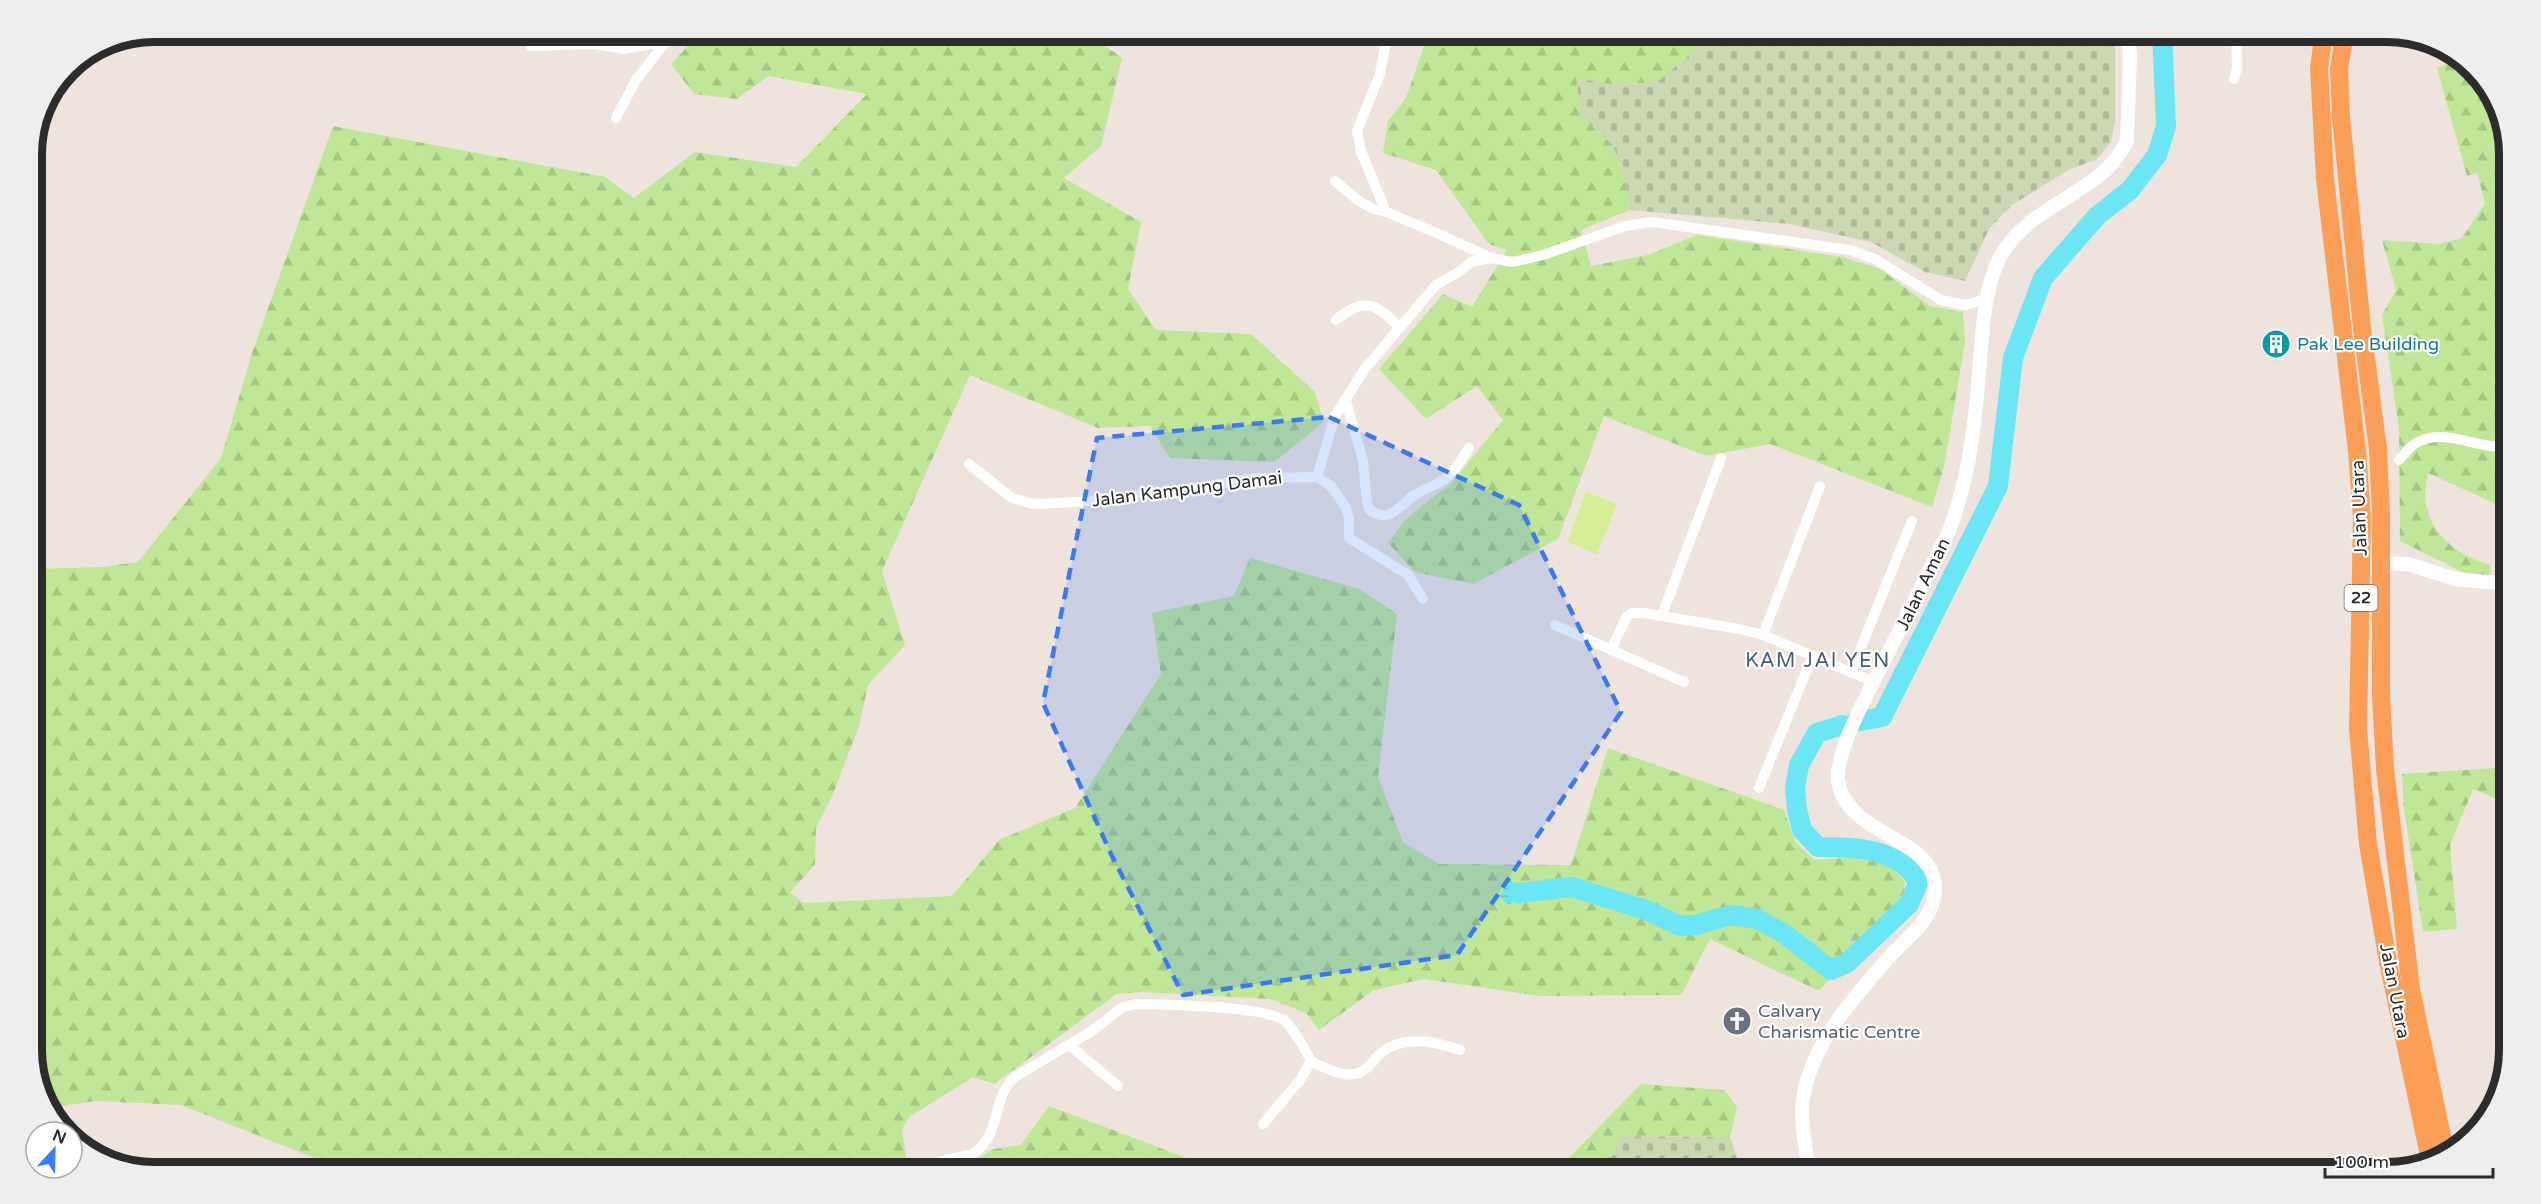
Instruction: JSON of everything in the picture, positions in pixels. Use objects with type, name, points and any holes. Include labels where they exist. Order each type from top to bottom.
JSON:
[{"type":"highway","name":"Jalan Utara","points":[[2323,42],[2319,68],[2325,179],[2357,451],[2362,518],[2358,729],[2368,844],[2388,962],[2429,1154]]},
{"type":"highway","name":"Jalan Utara","points":[[2343,42],[2339,69],[2341,117],[2362,328],[2378,449],[2381,513],[2381,695],[2385,769],[2411,989],[2444,1146]]},
{"type":"street","points":[[616,118],[636,80],[667,42]]},
{"type":"street","points":[[1386,42],[1380,74],[1358,131],[1361,151],[1386,212]]},
{"type":"street","name":"Jalan Aman","points":[[1807,1162],[1802,1111],[1813,1059],[1869,982],[1926,918],[1933,903],[1935,888],[1932,873],[1925,861],[1913,849],[1870,825],[1851,810],[1842,795],[1838,781],[1838,766],[1874,682],[1949,531],[1958,508],[1973,434],[1988,298],[1998,260],[2010,241],[2040,213],[2106,170],[2122,150],[2129,128],[2128,42]]},
{"type":"street","points":[[2234,79],[2237,68],[2236,42]]},
{"type":"street","points":[[531,46],[594,44],[625,49],[651,44],[664,45]]},
{"type":"street","points":[[1335,181],[1359,201],[1373,209],[1386,212],[1491,258],[1513,262],[1542,255],[1625,226],[1665,223],[1850,250],[1875,259],[1941,300],[1966,305],[1988,298]]},
{"type":"street","points":[[1423,599],[1408,576],[1349,538],[1349,518],[1345,506],[1331,486],[1317,477],[1335,416],[1364,370],[1436,285],[1471,262],[1491,258]]},
{"type":"street","points":[[1336,320],[1350,308],[1377,306],[1400,328]]},
{"type":"street","points":[[1346,401],[1363,460],[1367,503],[1369,509],[1378,514],[1385,516],[1399,510],[1411,497],[1446,479],[1469,448]]},
{"type":"street","points":[[2399,460],[2414,443],[2439,437],[2499,447]]},
{"type":"street","points":[[1662,615],[1721,458]]},
{"type":"street","name":"Jalan Kampung Damai","points":[[969,464],[1012,498],[1033,504],[1096,501],[1256,478],[1317,477]]},
{"type":"street","points":[[1763,635],[1820,486]]},
{"type":"street","points":[[1851,672],[1912,521]]},
{"type":"street","points":[[2380,564],[2408,564],[2455,579],[2499,583]]},
{"type":"street","points":[[1611,650],[1627,616],[1637,613],[1662,615],[1763,635],[1874,682]]},
{"type":"street","points":[[1555,625],[1683,682]]},
{"type":"street","points":[[1759,788],[1812,657]]},
{"type":"street","points":[[940,1162],[979,1150],[993,1128],[1007,1084],[1123,1007],[1135,1004],[1221,1007],[1284,1021],[1298,1038],[1311,1061],[1339,1072],[1355,1074],[1365,1070],[1386,1049],[1405,1042],[1438,1042],[1460,1050]]},
{"type":"street","points":[[1069,1045],[1118,1086]]},
{"type":"street","points":[[1263,1124],[1300,1079],[1311,1061]]},
{"type":"highlighted area","points":[[1329,417],[1519,505],[1621,712],[1457,955],[1183,995],[1111,854],[1043,703],[1097,438]]},
{"type":"green space","points":[[692,42],[1100,42],[1122,58],[1101,146],[1064,178],[1141,222],[1128,289],[1156,330],[1251,334],[1315,392],[1324,422],[1274,462],[1170,458],[1150,426],[1098,428],[970,375],[882,571],[905,645],[868,685],[859,726],[832,797],[816,828],[815,864],[790,893],[804,903],[952,896],[999,840],[1075,808],[1161,674],[1152,613],[1234,596],[1250,558],[1359,589],[1397,614],[1378,777],[1403,842],[1439,864],[1571,865],[1608,748],[1784,810],[1795,842],[1815,860],[1864,858],[1886,865],[1905,883],[1903,897],[1819,991],[1710,939],[1681,995],[1540,996],[1424,979],[1374,990],[1319,1030],[1306,1013],[1270,999],[1143,992],[1117,994],[994,1084],[973,1077],[909,1117],[902,1129],[907,1162],[325,1162],[181,1105],[96,1101],[58,1107],[48,1086],[42,1057],[42,569],[102,567],[138,562],[221,458],[252,353],[333,126],[605,177],[634,198],[695,152],[796,167],[867,94],[768,76],[737,99],[694,94],[671,64]]},
{"type":"green space","points":[[1426,42],[1705,42],[1657,82],[1616,85],[1577,79],[1581,116],[1613,145],[1626,184],[1630,210],[1581,230],[1591,266],[1648,255],[1697,235],[1843,257],[1880,269],[1930,306],[1963,312],[1965,342],[1944,467],[1932,507],[1770,444],[1706,456],[1604,416],[1558,539],[1473,584],[1415,572],[1388,543],[1405,520],[1450,485],[1503,420],[1477,386],[1426,419],[1379,369],[1443,294],[1472,307],[1507,250],[1489,244],[1436,170],[1383,153],[1388,121],[1406,98]]},
{"type":"green space","points":[[1705,42],[2115,42],[2115,121],[2111,142],[2096,160],[2070,169],[2012,205],[1989,229],[1965,281],[1925,272],[1871,242],[1789,224],[1630,210],[1626,184],[1613,145],[1581,116],[1576,78],[1616,85],[1657,82]]},
{"type":"green space","points":[[2451,63],[2466,75],[2484,98],[2497,132],[2499,147],[2499,355],[2494,384],[2499,383],[2499,505],[2428,473],[2425,490],[2426,505],[2438,532],[2449,543],[2475,560],[2491,565],[2489,579],[2471,576],[2400,541],[2399,428],[2382,315],[2396,290],[2382,240],[2438,244],[2462,238],[2485,203],[2477,173],[2467,176],[2437,68]]},
{"type":"green space","points":[[1586,492],[1617,504],[1597,554],[1567,542]]},
{"type":"green space","points":[[2499,768],[2499,800],[2473,789],[2450,845],[2457,929],[2423,932],[2404,809],[2402,774]]},
{"type":"green space","points":[[1641,1084],[1724,1090],[1737,1107],[1730,1137],[1620,1136],[1608,1162],[1565,1162]]},
{"type":"green space","points":[[1049,1106],[1197,1162],[973,1162],[993,1149],[1021,1145]]},
{"type":"green space","points":[[1620,1136],[1730,1137],[1738,1162],[1608,1162]]},
{"type":"green space","points":[[1271,1158],[1276,1162],[1251,1162]]},
{"type":"water","points":[[1509,878],[1518,889],[1516,898],[1509,905],[1499,895],[1503,893],[1504,883]]},
{"type":"waterway","points":[[1855,722],[1882,717],[1998,486],[2013,358],[2043,278],[2097,216],[2130,190],[2157,155],[2166,126],[2162,42]]},
{"type":"waterway","points":[[1518,893],[1572,887],[1646,910],[1680,926],[1695,925],[1731,915],[1757,919],[1783,933],[1831,970],[1847,963],[1909,904],[1919,881],[1893,858],[1862,849],[1818,847],[1802,830],[1795,788],[1799,765],[1817,733],[1842,725]]},
{"type":"place","name":"Pak Lee Building","points":[[2276,344]]},
{"type":"place","name":"Calvary Charismatic Centre","points":[[1737,1021]]},
{"type":"district","name":"KAM JAI YEN","points":[[1818,661]]}]
